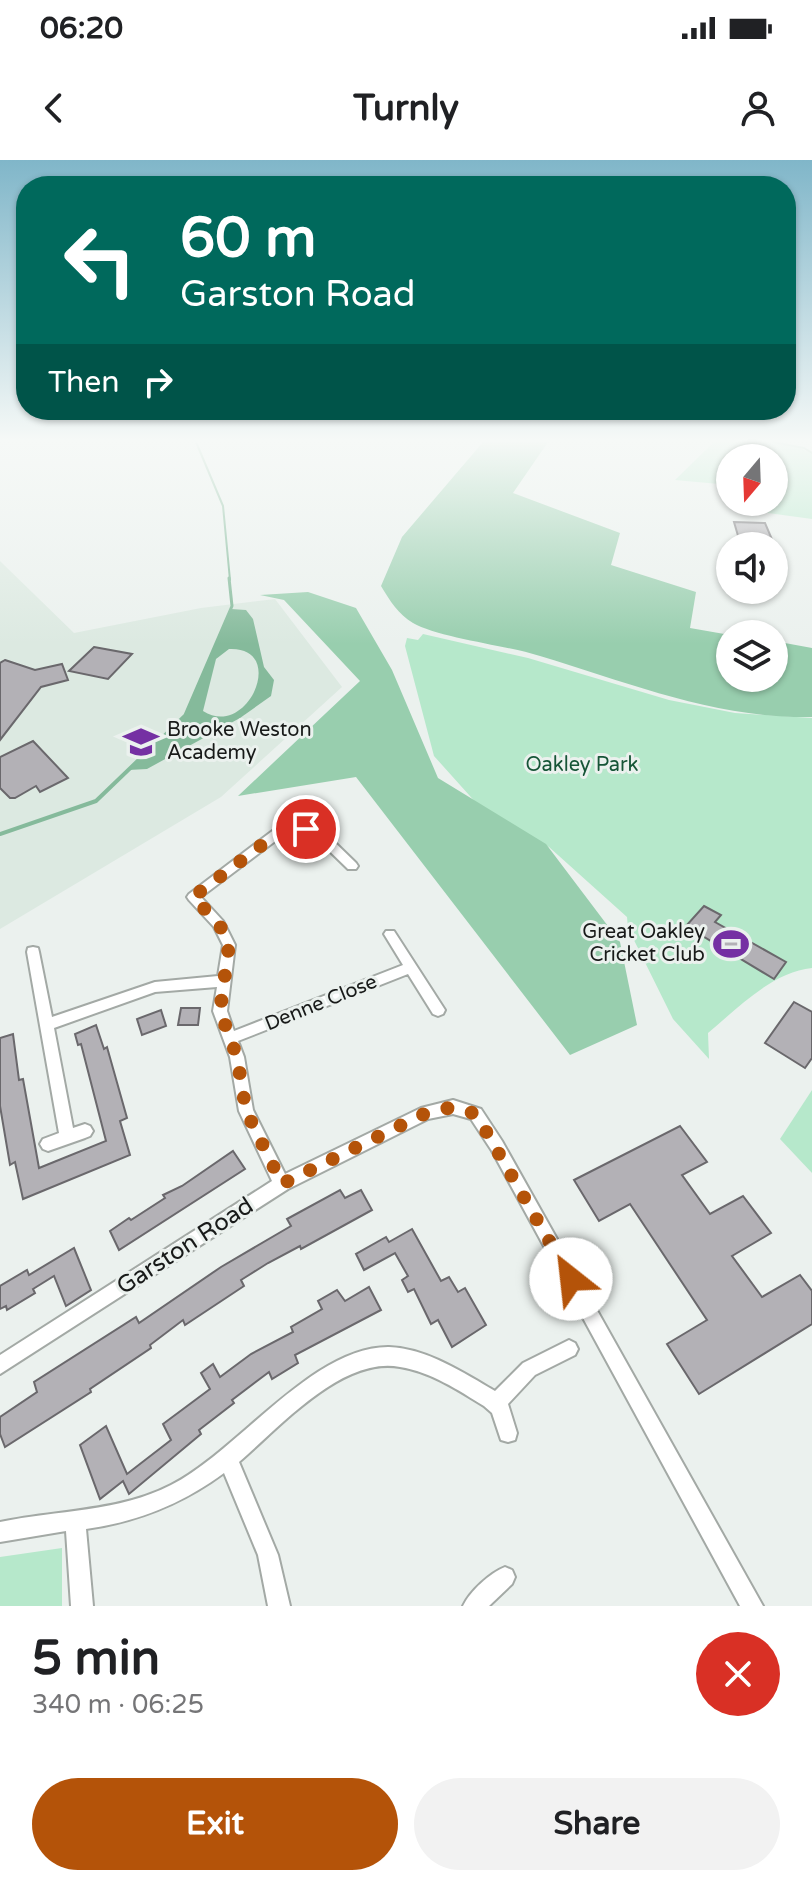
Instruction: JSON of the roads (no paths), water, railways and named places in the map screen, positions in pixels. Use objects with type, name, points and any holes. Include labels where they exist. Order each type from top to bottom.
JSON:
[{"type":"street","points":[[282,1184],[246,1111],[237,1057],[220,1011],[229,945],[219,924],[193,897],[279,832],[306,829],[318,833],[352,866]]},
{"type":"street","points":[[390,934],[438,1010]]},
{"type":"street","points":[[33,952],[67,1137]]},
{"type":"street","name":"Denne Close","points":[[231,1038],[411,967]]},
{"type":"street","points":[[47,1025],[155,987],[222,981]]},
{"type":"street","name":"Garston Road","points":[[0,1365],[282,1184],[426,1113],[453,1107],[476,1114],[505,1160],[752,1606]]},
{"type":"street","points":[[48,1144],[85,1131]]},
{"type":"street","points":[[496,1403],[529,1369],[569,1349]]},
{"type":"street","points":[[0,1532],[21,1526],[108,1518],[144,1508],[178,1492],[228,1459],[286,1407],[352,1363],[369,1357],[391,1356],[413,1361],[471,1388],[496,1403],[506,1419],[508,1433]]},
{"type":"street","points":[[228,1459],[268,1555],[279,1606]]},
{"type":"street","points":[[75,1521],[82,1606]]},
{"type":"street","points":[[474,1606],[505,1577]]},
{"type":"waterway","points":[[223,509],[230,580]]},
{"type":"waterway","points":[[145,754],[185,715],[232,606],[229,578]]},
{"type":"waterway","points":[[0,834],[96,801],[147,752]]},
{"type":"place","name":"Brooke Weston Academy","points":[[141,742]]},
{"type":"place","name":"Great Oakley Cricket Club","points":[[731,944]]},
{"type":"park label","name":"Oakley Park","points":[[582,765]]}]
